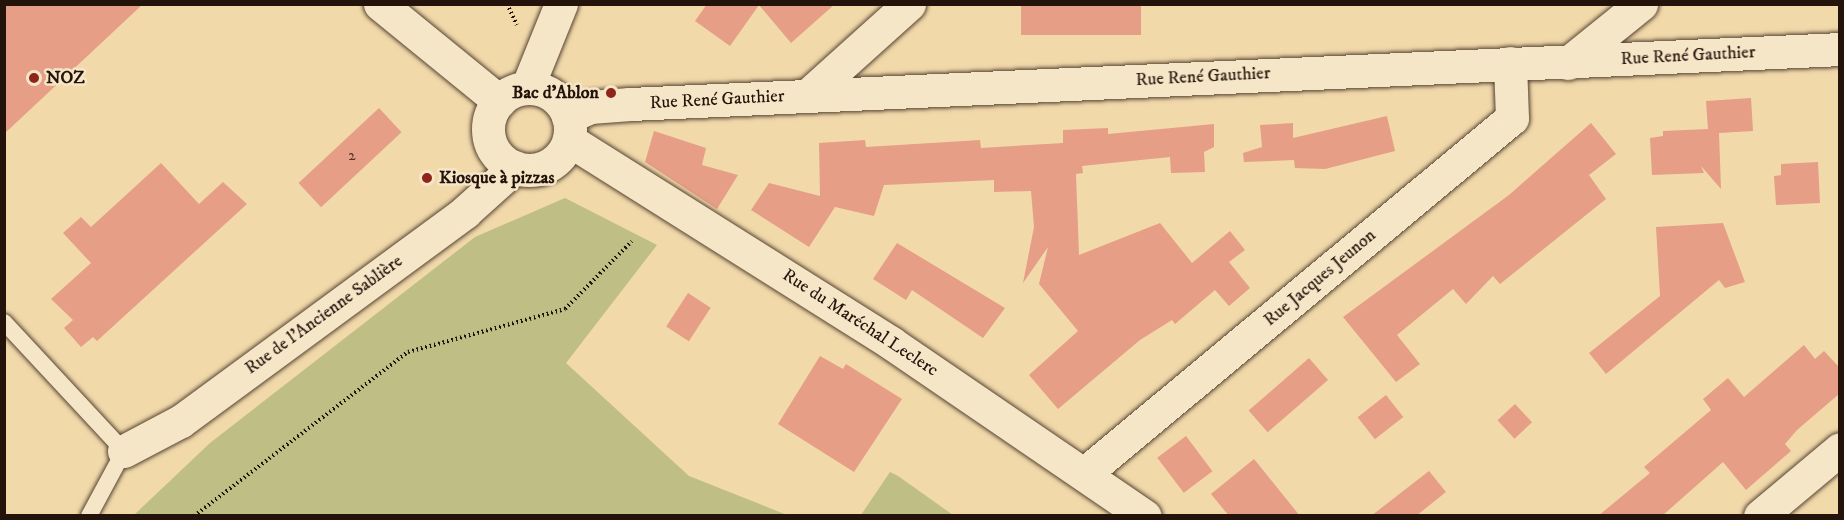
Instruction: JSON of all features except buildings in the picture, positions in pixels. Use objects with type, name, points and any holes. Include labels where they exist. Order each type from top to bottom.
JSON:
[{"type":"street","points":[[380,4],[513,95],[553,96],[569,128],[552,163],[515,167],[490,139],[490,119],[513,95],[561,4]]},
{"type":"street","points":[[808,95],[909,4]]},
{"type":"street","points":[[1568,63],[1641,4]]},
{"type":"street","name":"Rue René Gauthier","points":[[569,128],[590,107],[808,95],[1510,63],[1568,63],[1839,49]]},
{"type":"street","name":"Rue Jacques Jeunon","points":[[1085,473],[1512,118],[1510,63]]},
{"type":"street","name":"Rue du Maréchal Leclerc","points":[[569,128],[1085,473],[1145,516]]},
{"type":"street","name":"Rue de l'Ancienne Sablière","points":[[124,451],[181,421],[465,212],[515,167]]},
{"type":"street","points":[[1760,516],[1839,450]]},
{"type":"lane","points":[[4,322],[124,451],[88,516]]},
{"type":"path","points":[[196,514],[408,352],[566,309],[632,241]]},
{"type":"green space","points":[[565,198],[657,245],[566,363],[689,476],[787,515],[134,515],[210,443],[475,237]]},
{"type":"green space","points":[[890,472],[898,476],[953,515],[861,515]]},
{"type":"place","name":"NOZ","points":[[34,78]]},
{"type":"place","name":"Bac d'Ablon","points":[[611,93]]},
{"type":"place","name":"Kiosque à pizzas","points":[[427,178]]}]
